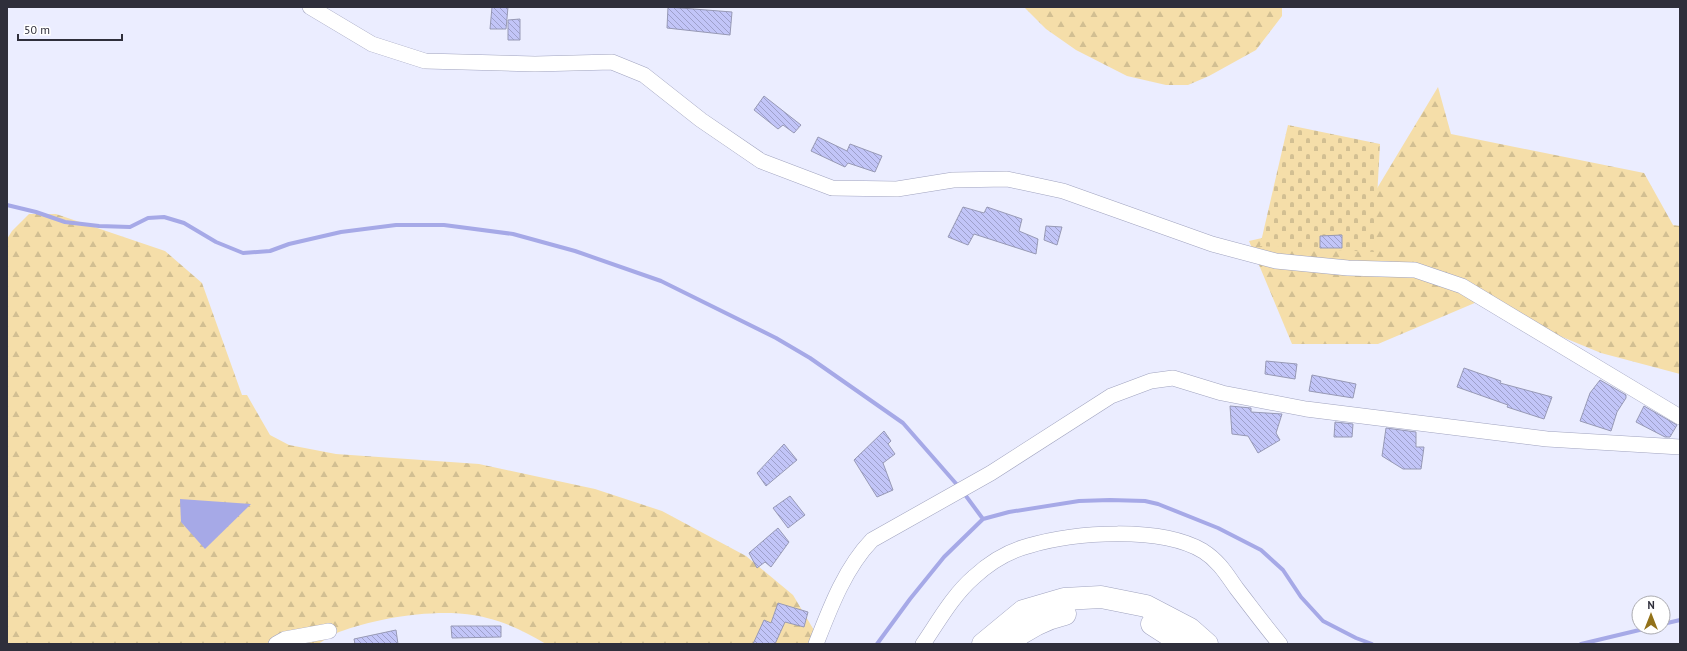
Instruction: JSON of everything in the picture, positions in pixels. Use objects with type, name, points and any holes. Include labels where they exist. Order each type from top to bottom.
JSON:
[{"type":"highway","points":[[983,644],[1023,611],[1064,599],[1101,597],[1146,606],[1190,629],[1207,644]]},
{"type":"highway","points":[[1007,644],[1034,624],[1052,617],[1090,612],[1110,613],[1131,617],[1149,623],[1183,644]]},
{"type":"street","points":[[310,7],[372,44],[425,61],[535,64],[612,62],[644,75],[701,120],[761,162],[832,188],[897,189],[953,180],[1007,179],[1063,191],[1212,244],[1276,261],[1348,268],[1415,270],[1462,286],[1680,417]]},
{"type":"street","points":[[816,644],[830,609],[860,553],[872,540],[991,473],[1112,396],[1151,381],[1173,378],[1222,393],[1306,409],[1547,439],[1680,448]]},
{"type":"street","points":[[923,644],[960,592],[973,577],[987,566],[1009,553],[1028,546],[1053,540],[1097,534],[1128,534],[1156,536],[1202,551],[1223,568],[1280,644]]},
{"type":"street","points":[[276,644],[285,639],[329,631]]},
{"type":"green space","points":[[1024,7],[1282,7],[1282,16],[1256,50],[1209,76],[1188,85],[1166,85],[1127,76],[1076,50],[1046,29]]},
{"type":"green space","points":[[1438,87],[1451,134],[1644,173],[1673,225],[1680,226],[1680,374],[1601,353],[1477,302],[1378,344],[1292,344],[1249,241],[1361,215]]},
{"type":"green space","points":[[1288,125],[1380,144],[1374,252],[1260,246]]},
{"type":"green space","points":[[29,214],[56,214],[165,251],[202,283],[242,395],[247,395],[270,435],[289,445],[336,454],[479,464],[595,489],[662,511],[746,556],[793,595],[818,637],[818,644],[546,644],[525,632],[487,618],[452,613],[433,613],[373,622],[339,632],[318,644],[7,644],[7,239],[12,231]]},
{"type":"water","points":[[180,499],[251,504],[205,549],[181,522]]},
{"type":"building","points":[[492,7],[508,7],[506,29],[490,29]]},
{"type":"building","points":[[668,7],[732,12],[730,35],[667,28]]},
{"type":"building","points":[[520,19],[520,40],[508,40],[508,20]]},
{"type":"building","points":[[764,96],[801,125],[794,133],[783,125],[778,129],[754,110]]},
{"type":"building","points":[[818,137],[847,151],[850,144],[882,156],[875,172],[848,163],[845,167],[811,151]]},
{"type":"building","points":[[963,207],[984,213],[987,207],[1022,219],[1019,231],[1038,239],[1036,254],[974,234],[968,245],[948,237]]},
{"type":"building","points":[[1046,226],[1062,227],[1057,245],[1044,240]]},
{"type":"building","points":[[1342,235],[1342,248],[1320,248],[1320,236]]},
{"type":"building","points":[[1266,361],[1297,364],[1295,379],[1265,374]]},
{"type":"building","points":[[1464,368],[1501,381],[1500,383],[1552,397],[1544,419],[1507,407],[1508,405],[1457,387]]},
{"type":"building","points":[[1312,375],[1356,384],[1353,398],[1309,391]]},
{"type":"building","points":[[1600,380],[1626,395],[1626,398],[1617,412],[1611,431],[1580,421],[1590,393]]},
{"type":"building","points":[[1230,406],[1251,408],[1251,412],[1282,414],[1276,433],[1280,440],[1258,453],[1248,436],[1232,434]]},
{"type":"building","points":[[1644,406],[1677,425],[1670,437],[1665,437],[1636,422]]},
{"type":"building","points":[[1335,422],[1353,424],[1352,437],[1334,437]]},
{"type":"building","points":[[1386,428],[1416,432],[1416,447],[1424,447],[1421,469],[1403,469],[1382,456]]},
{"type":"building","points":[[884,431],[891,441],[888,444],[895,454],[883,463],[893,490],[877,497],[854,460]]},
{"type":"building","points":[[784,444],[797,460],[766,486],[757,473]]},
{"type":"building","points":[[790,496],[805,515],[788,528],[773,508]]},
{"type":"building","points":[[778,528],[789,542],[771,567],[765,562],[757,568],[749,553]]},
{"type":"building","points":[[778,603],[808,612],[804,627],[785,622],[775,644],[753,644],[764,620],[771,623]]},
{"type":"building","points":[[451,626],[501,626],[501,637],[452,638]]},
{"type":"building","points":[[396,630],[398,644],[355,644],[354,639]]},
{"type":"waterway","points":[[7,205],[36,212],[65,222],[99,226],[130,227],[148,218],[164,217],[184,223],[216,242],[243,253],[270,251],[289,244],[341,232],[396,225],[444,225],[513,234],[575,251],[661,281],[776,338],[810,358],[903,423],[959,487]]},
{"type":"waterway","points":[[963,492],[983,519]]},
{"type":"waterway","points":[[877,644],[910,599],[944,557],[983,519],[1009,512],[1079,501],[1110,500],[1145,501],[1158,504],[1218,528],[1261,550],[1283,570],[1301,597],[1323,621],[1356,638],[1372,644]]},
{"type":"waterway","points":[[1671,622],[1680,620]]},
{"type":"waterway","points":[[1581,644],[1631,632]]}]
